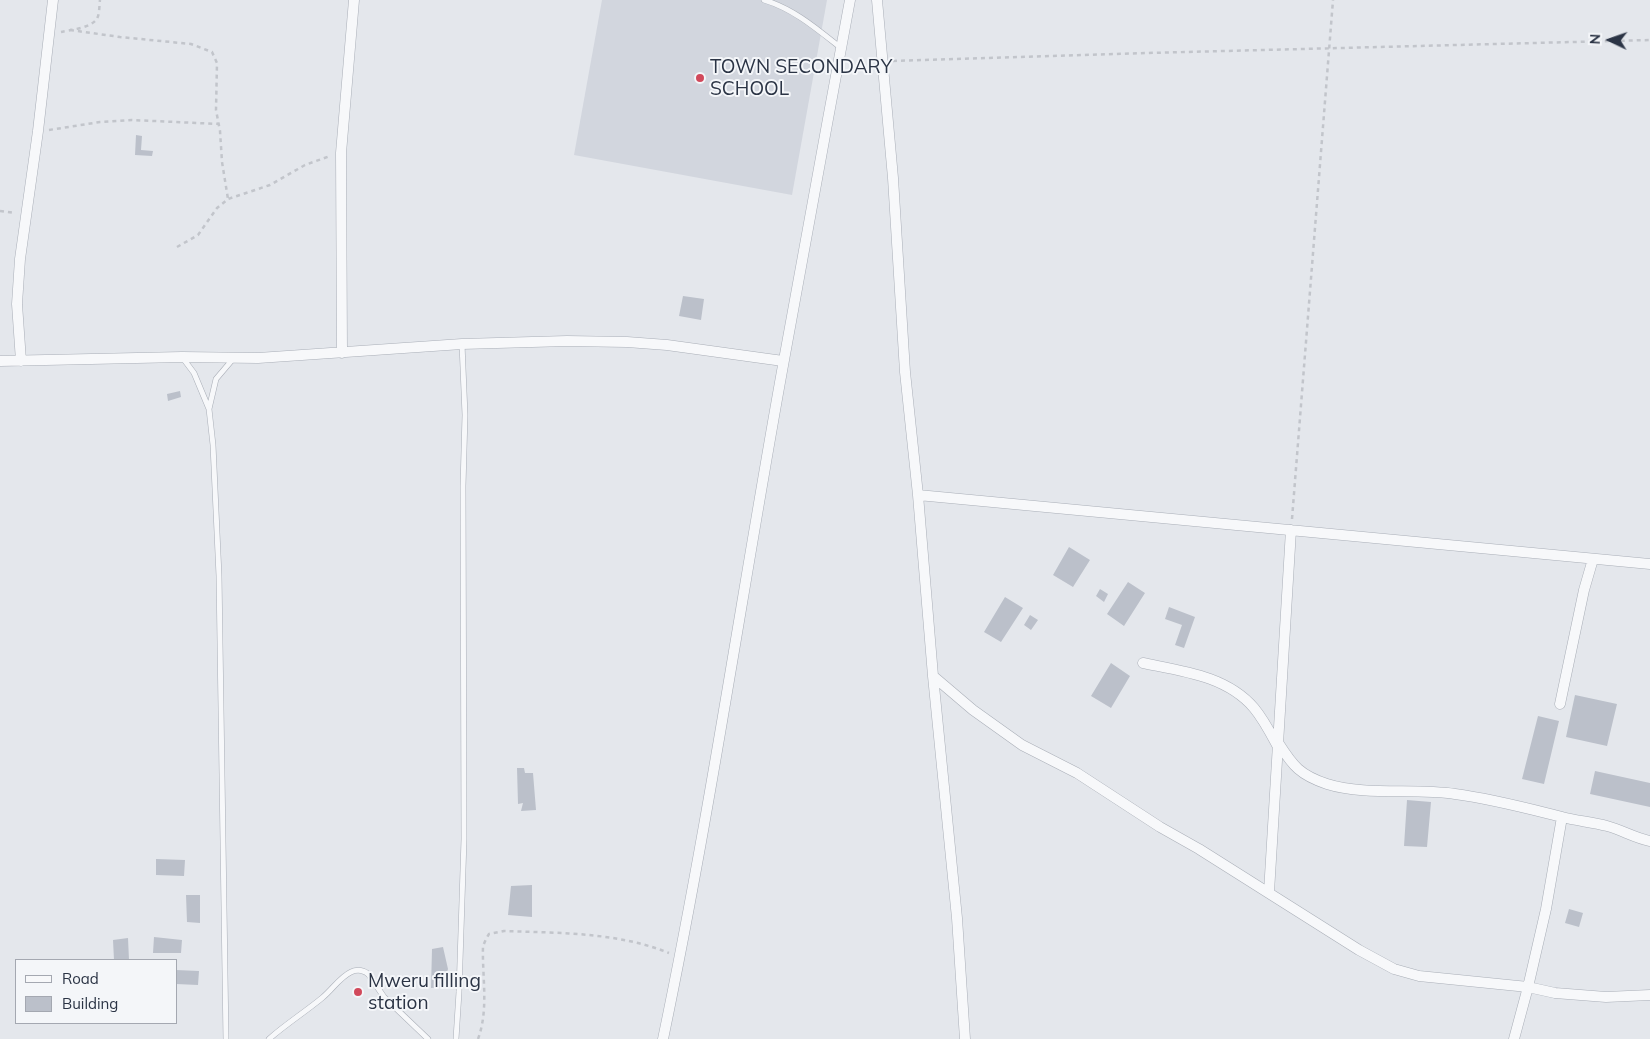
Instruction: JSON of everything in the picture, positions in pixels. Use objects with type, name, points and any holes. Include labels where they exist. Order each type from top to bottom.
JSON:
[{"type":"street","points":[[22,361],[17,294],[20,259],[38,131],[53,0]]},
{"type":"street","points":[[342,353],[341,153],[354,0]]},
{"type":"street","points":[[663,1039],[680,958],[784,361],[850,0]]},
{"type":"street","points":[[877,0],[881,62],[893,178],[905,372],[957,918],[965,1039]]},
{"type":"street","points":[[0,361],[182,357],[234,358],[342,353],[462,344],[567,341],[667,345],[784,361]]},
{"type":"street","points":[[918,495],[1650,564]]},
{"type":"street","points":[[1268,892],[1292,530]]},
{"type":"street","points":[[1560,704],[1584,590],[1593,559]]},
{"type":"street","points":[[1143,663],[1205,677],[1232,688],[1255,710],[1297,769],[1314,779],[1339,787],[1453,793],[1502,801],[1562,817],[1608,826],[1650,841]]},
{"type":"street","points":[[933,676],[973,710],[1022,745],[1076,774],[1160,827],[1199,848],[1359,950],[1394,969],[1408,974],[1437,979],[1528,987],[1555,993],[1606,996],[1650,995]]},
{"type":"street","points":[[1514,1039],[1546,909],[1562,817]]},
{"type":"lane","points":[[764,0],[802,17],[841,48]]},
{"type":"lane","points":[[456,1039],[460,992],[464,839],[463,486],[465,414],[462,344]]},
{"type":"lane","points":[[182,357],[194,374],[209,409],[213,445],[219,576],[226,1039]]},
{"type":"lane","points":[[209,409],[216,379],[234,358]]},
{"type":"lane","points":[[269,1039],[288,1022],[320,999],[345,976],[357,970],[366,972],[384,997],[428,1039]]},
{"type":"path","points":[[50,34],[91,24],[99,14],[100,0]]},
{"type":"path","points":[[1292,530],[1333,0]]},
{"type":"path","points":[[70,30],[191,44],[208,50],[214,56],[217,63],[216,104],[228,199]]},
{"type":"path","points":[[881,62],[1650,40]]},
{"type":"path","points":[[38,131],[100,122],[132,120],[219,124]]},
{"type":"path","points":[[177,247],[198,235],[217,208],[228,199],[270,185],[314,161],[341,153]]},
{"type":"path","points":[[0,211],[26,215]]},
{"type":"path","points":[[478,1039],[483,1024],[484,1011],[484,946],[487,936],[493,932],[562,933],[596,936],[653,947],[680,958]]},
{"type":"shaded area","name":"TOWN SECONDARY SCHOOL","points":[[602,0],[827,0],[792,195],[574,155]]},
{"type":"building","points":[[136,135],[142,136],[141,150],[153,151],[152,156],[135,155]]},
{"type":"building","points":[[683,296],[704,299],[701,320],[679,316]]},
{"type":"building","points":[[180,391],[181,397],[168,401],[167,394]]},
{"type":"building","points":[[1069,547],[1090,560],[1073,587],[1053,575]]},
{"type":"building","points":[[1128,582],[1145,593],[1124,626],[1107,614]]},
{"type":"building","points":[[1100,589],[1108,594],[1104,602],[1096,596]]},
{"type":"building","points":[[1005,597],[1023,608],[1001,642],[984,632]]},
{"type":"building","points":[[1169,607],[1195,617],[1184,648],[1175,645],[1182,625],[1165,619]]},
{"type":"building","points":[[1030,615],[1038,620],[1031,630],[1024,625]]},
{"type":"building","points":[[1111,663],[1130,676],[1111,708],[1091,696]]},
{"type":"building","points":[[1575,695],[1617,704],[1607,746],[1566,737]]},
{"type":"building","points":[[1538,716],[1559,721],[1544,784],[1522,779]]},
{"type":"building","points":[[517,768],[524,768],[525,773],[533,773],[536,810],[521,811],[523,803],[518,804]]},
{"type":"building","points":[[1595,771],[1650,783],[1650,807],[1590,794]]},
{"type":"building","points":[[1407,800],[1431,802],[1427,847],[1404,846]]},
{"type":"building","points":[[156,859],[185,860],[184,876],[156,875]]},
{"type":"building","points":[[532,885],[532,917],[508,915],[511,886]]},
{"type":"building","points":[[186,895],[200,895],[200,923],[187,922]]},
{"type":"building","points":[[1569,909],[1583,913],[1579,927],[1565,923]]},
{"type":"building","points":[[154,937],[182,940],[181,953],[153,953]]},
{"type":"building","points":[[128,938],[129,959],[114,959],[113,940]]},
{"type":"building","points":[[443,947],[448,969],[442,987],[431,988],[432,949]]},
{"type":"building","points":[[178,970],[199,971],[198,985],[178,984]]},
{"type":"place","name":"TOWN SECONDARY SCHOOL","points":[[700,78]]},
{"type":"place","name":"Mweru filling station","points":[[358,992]]}]
